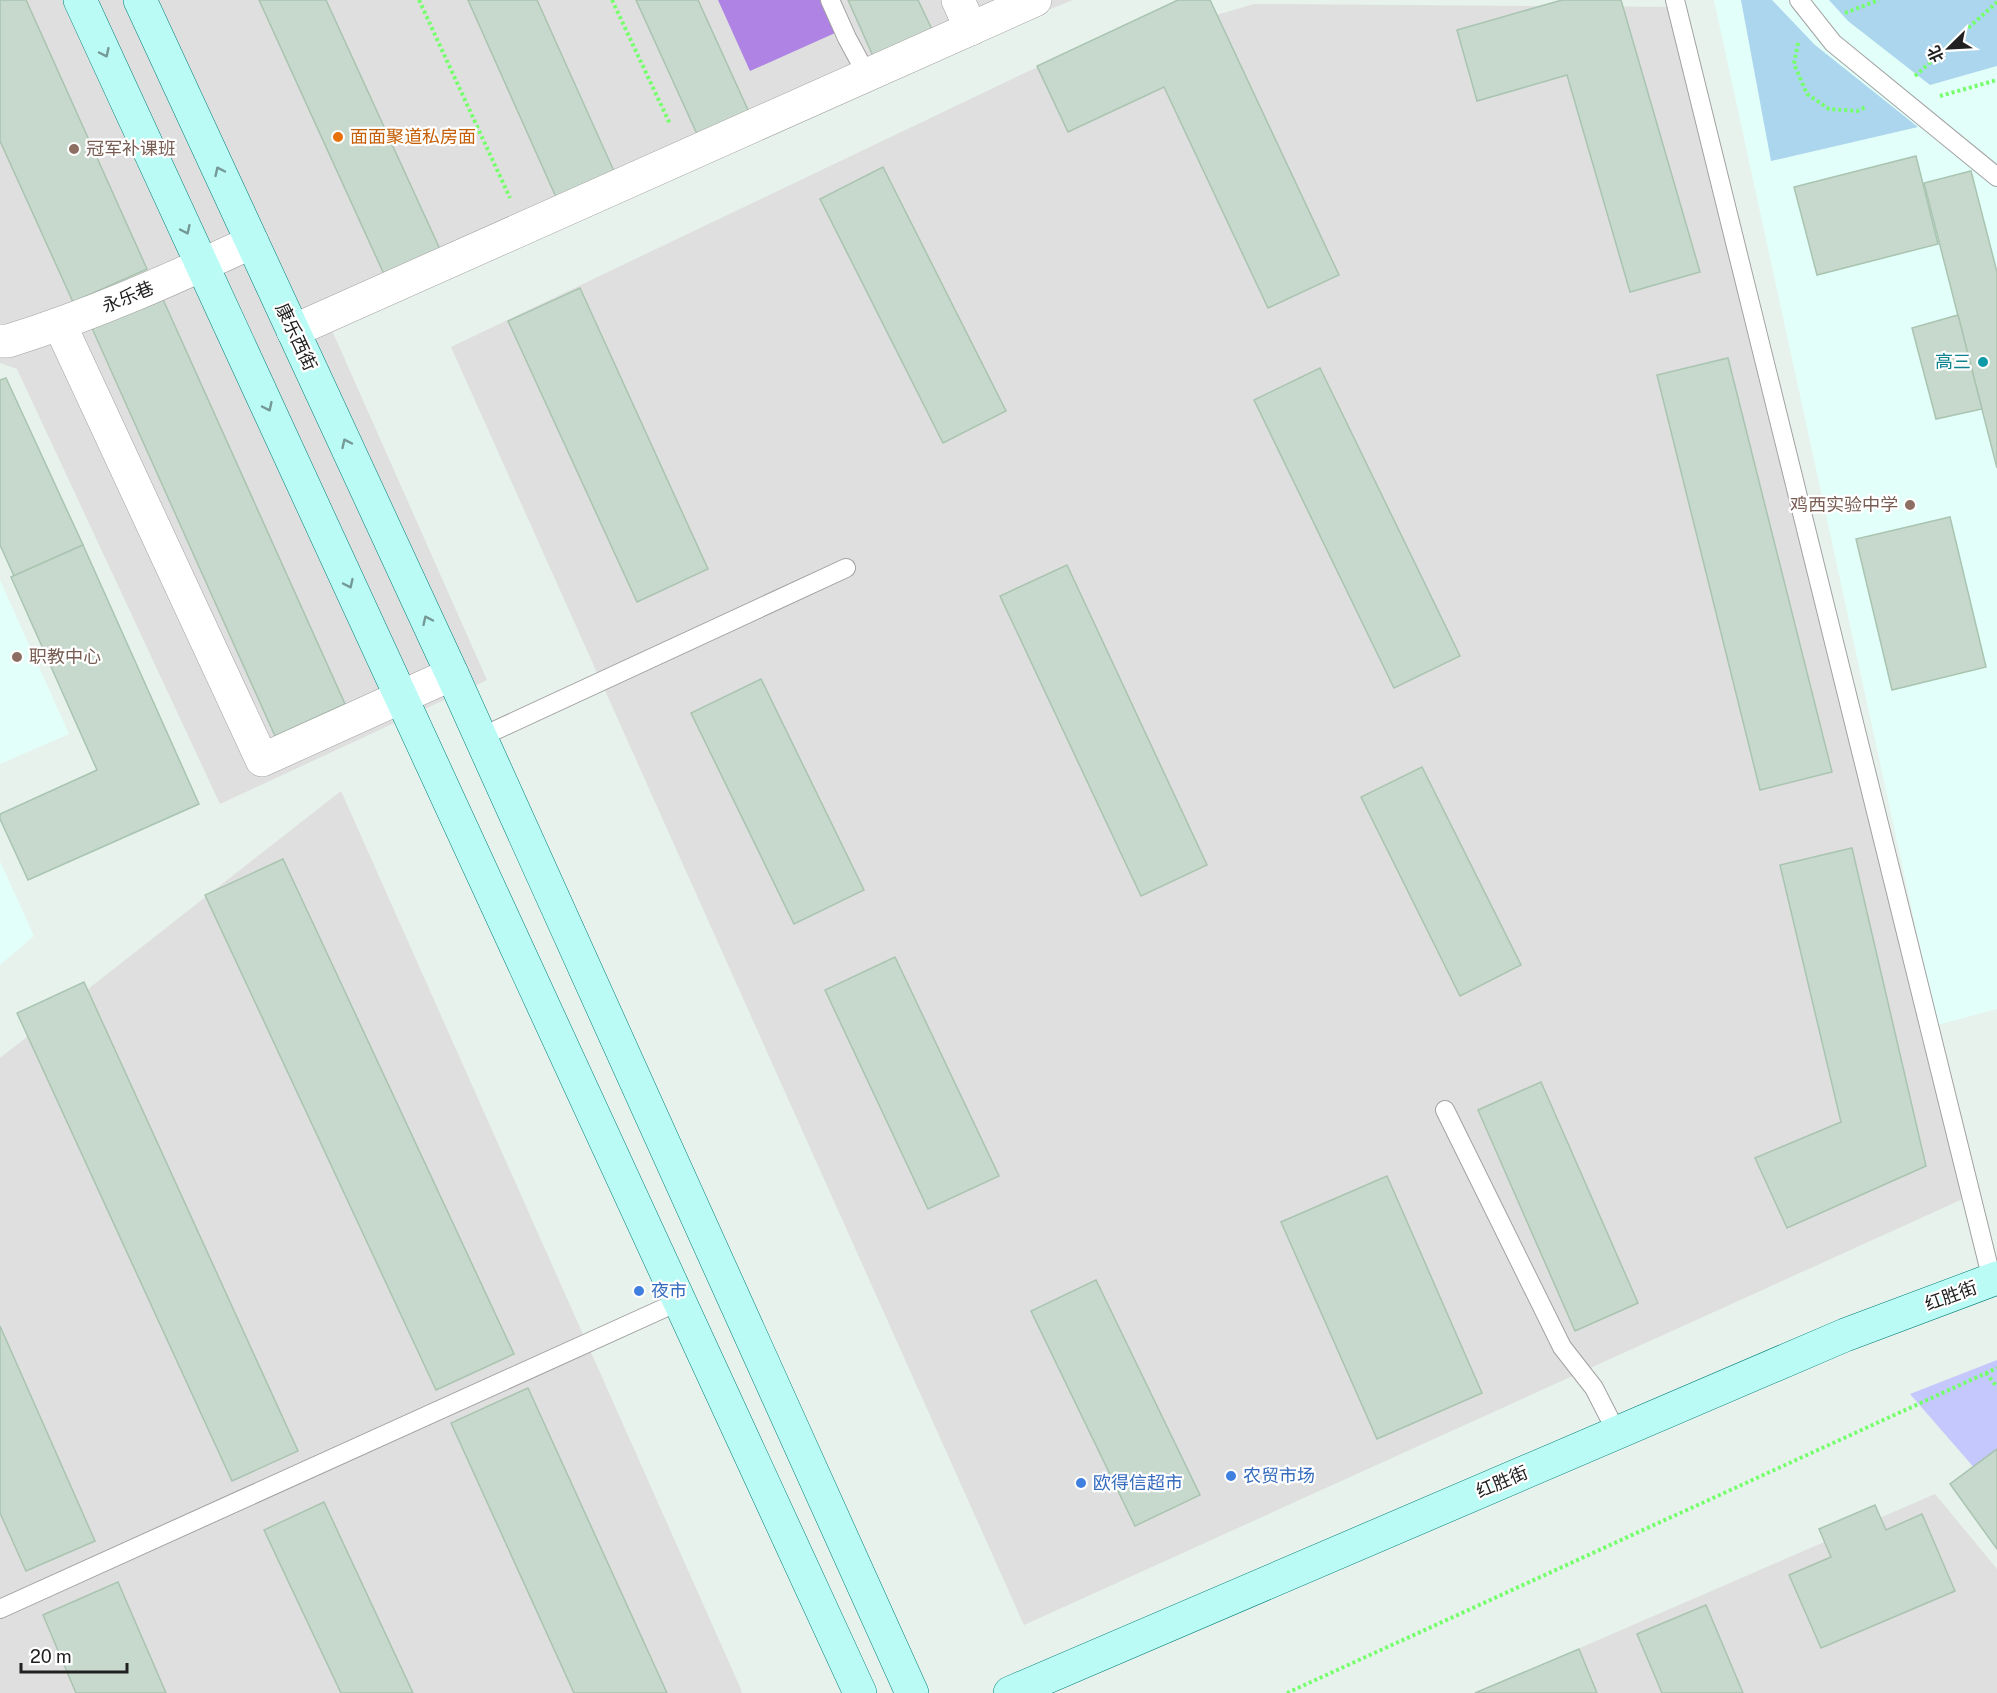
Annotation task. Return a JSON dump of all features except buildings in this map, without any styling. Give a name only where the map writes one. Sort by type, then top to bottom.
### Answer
[{"type":"street","points":[[80,0],[860,1693]]},
{"type":"street","name":"康乐西街","points":[[140,0],[481,737],[912,1693]]},
{"type":"street","points":[[294,331],[867,75],[964,14],[1035,0]]},
{"type":"street","name":"永乐巷","points":[[0,341],[8,341],[60,325],[252,242]]},
{"type":"street","points":[[60,325],[262,760],[452,674]]},
{"type":"street","name":"红胜街","points":[[1010,1693],[1845,1335],[1995,1279]]},
{"type":"lane","points":[[830,0],[867,75]]},
{"type":"lane","points":[[1675,0],[1995,1279]]},
{"type":"lane","points":[[1799,0],[1833,43],[1997,177]]},
{"type":"lane","points":[[481,737],[846,568]]},
{"type":"lane","points":[[1445,1110],[1562,1347],[1594,1388],[1617,1433]]},
{"type":"lane","points":[[0,1609],[680,1301]]},
{"type":"path","points":[[419,0],[524,228]]},
{"type":"path","points":[[612,0],[685,156]]},
{"type":"path","points":[[1914,77],[1997,2]]},
{"type":"path","points":[[1929,99],[1997,80]]},
{"type":"path","points":[[1287,1693],[1997,1368]]},
{"type":"path","points":[[1986,1372],[1997,1387]]},
{"type":"shaded area","points":[[0,0],[1073,0],[902,68],[330,326],[487,680],[220,804],[17,369],[0,363]]},
{"type":"shaded area","points":[[718,0],[820,0],[835,33],[750,71]]},
{"type":"shaded area","name":"鸡西实验中学","points":[[1714,0],[1997,0],[1997,1009],[1937,1025]]},
{"type":"shaded area","points":[[1741,0],[1772,0],[1815,45],[1918,127],[1771,161]]},
{"type":"shaded area","points":[[1829,0],[1997,0],[1997,66],[1930,85],[1848,21]]},
{"type":"shaded area","points":[[1254,4],[1683,7],[1976,1193],[1024,1625],[451,347],[1033,69]]},
{"type":"shaded area","name":"职教中心","points":[[0,580],[69,734],[0,764]]},
{"type":"shaded area","points":[[341,791],[742,1693],[0,1693],[0,1058]]},
{"type":"shaded area","points":[[0,861],[34,936],[0,965]]},
{"type":"shaded area","points":[[1997,1360],[1997,1494],[1910,1394]]},
{"type":"shaded area","points":[[1935,1494],[1997,1569],[1997,1693],[1476,1693]]},
{"type":"place","name":"面面聚道私房面","points":[[338,137]]},
{"type":"place","name":"冠军补课班","points":[[74,149]]},
{"type":"place","name":"高三","points":[[1983,362]]},
{"type":"place","name":"鸡西实验中学","points":[[1910,505]]},
{"type":"place","name":"职教中心","points":[[17,657]]},
{"type":"place","name":"夜市","points":[[639,1291]]},
{"type":"place","name":"农贸市场","points":[[1231,1476]]},
{"type":"place","name":"欧得信超市","points":[[1081,1483]]}]
